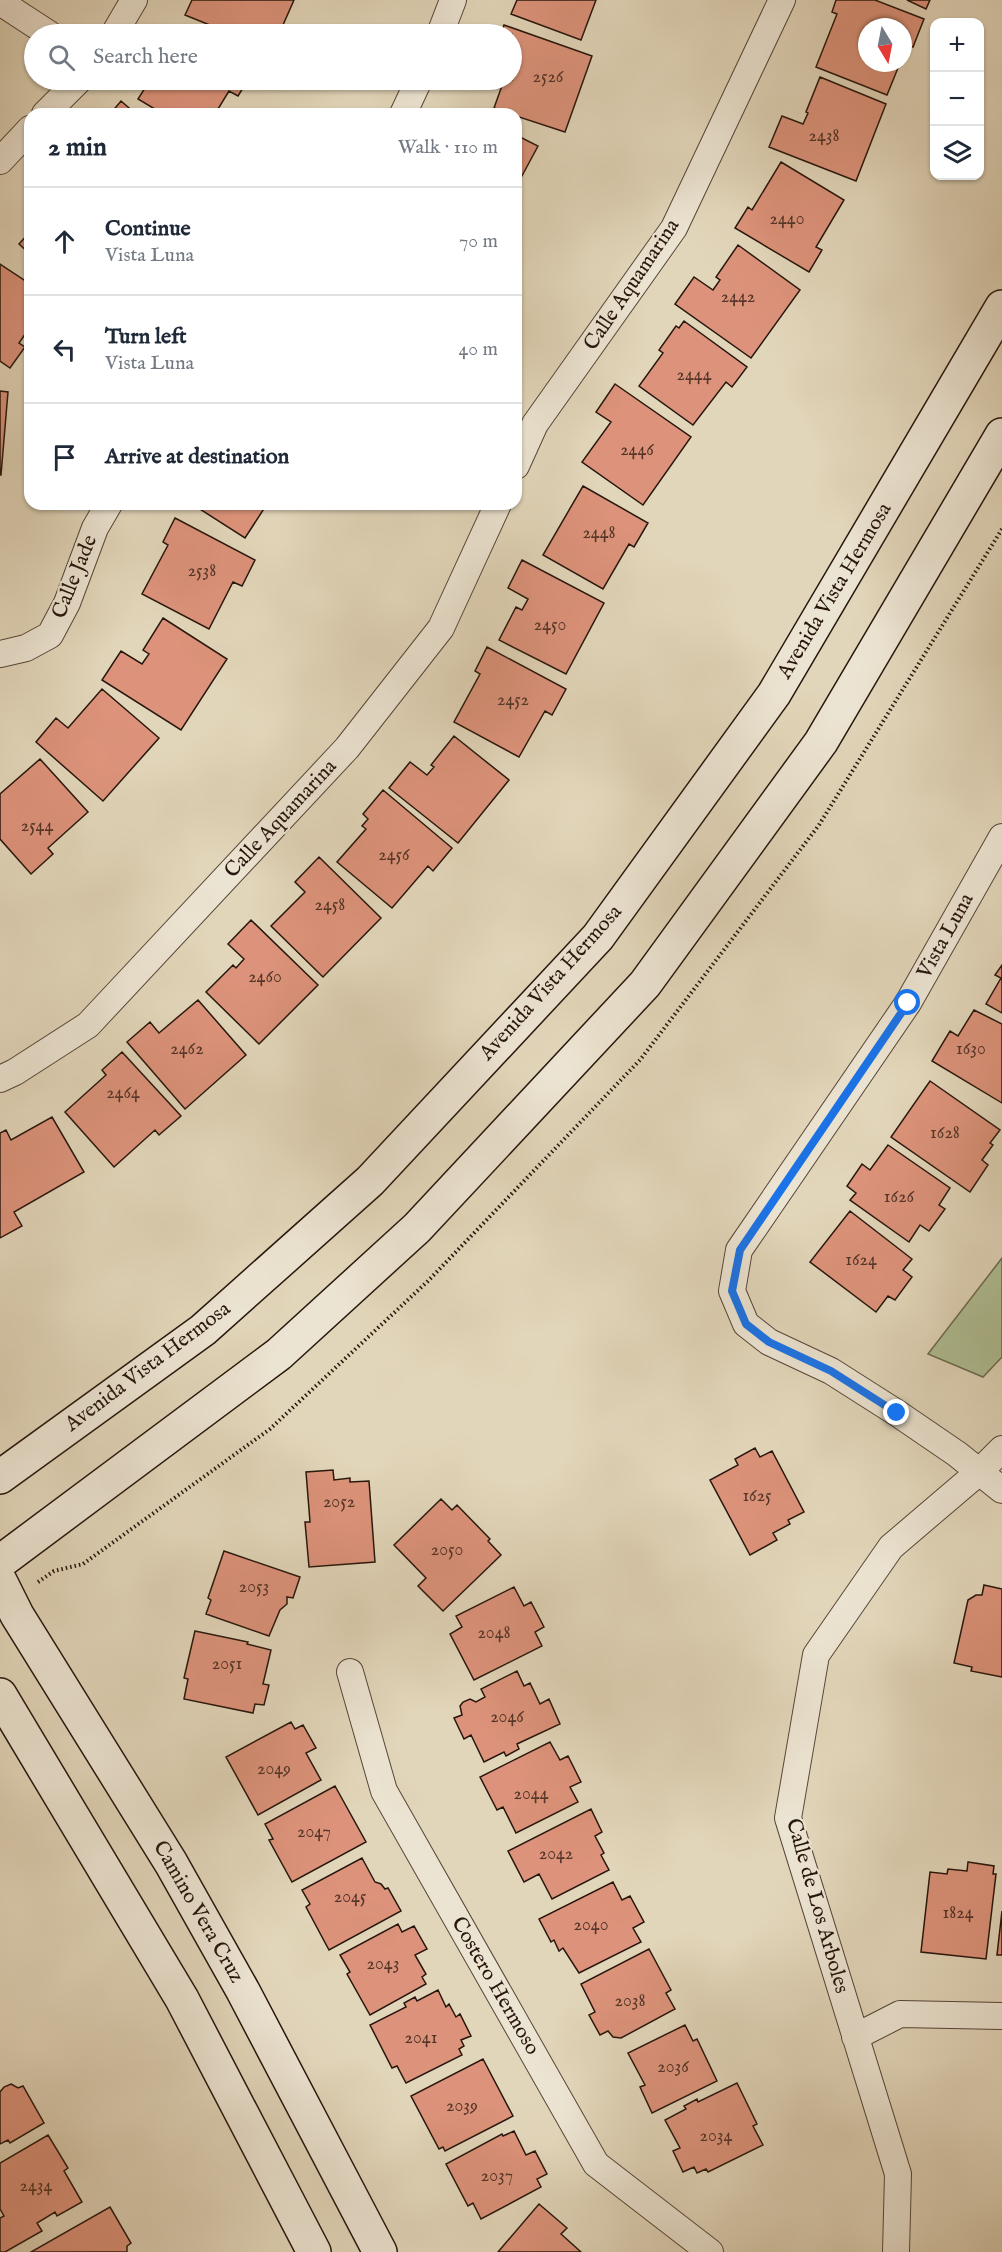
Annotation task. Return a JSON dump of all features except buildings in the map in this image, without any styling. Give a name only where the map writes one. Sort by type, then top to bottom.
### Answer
[{"type":"main road","name":"Avenida Vista Hermosa","points":[[0,1477],[203,1330],[370,1181],[598,937],[774,694],[1002,307]]},
{"type":"main road","points":[[0,1562],[279,1354],[417,1228],[645,984],[821,742],[1002,435]]},
{"type":"main road","name":"Camino Vera Cruz","points":[[0,1581],[17,1615],[183,1883],[243,1991],[380,2252]]},
{"type":"main road","points":[[0,1695],[182,1999],[314,2252]]},
{"type":"street","points":[[120,24],[135,0]]},
{"type":"street","points":[[444,24],[453,0]]},
{"type":"street","name":"Calle Aquamarina","points":[[522,453],[535,424],[674,228],[782,0]]},
{"type":"street","points":[[0,2],[34,24]]},
{"type":"street","points":[[51,108],[69,90]]},
{"type":"street","points":[[406,108],[414,90]]},
{"type":"street","points":[[0,161],[24,135]]},
{"type":"street","name":"Calle Jade","points":[[0,654],[26,648],[50,635],[67,603],[95,528],[106,510]]},
{"type":"street","name":"Calle Aquamarina","points":[[0,1079],[15,1072],[88,1025],[347,748],[441,628],[495,510]]},
{"type":"street","name":"Vista Luna","points":[[1002,837],[908,1003],[740,1250],[732,1291],[746,1324],[769,1342],[831,1371],[957,1454],[1002,1490]]},
{"type":"street","name":"Calle de Los Arboles","points":[[896,2252],[898,2174],[788,1818],[816,1655],[891,1547],[979,1472],[1002,1449]]},
{"type":"street","name":"Costero Hermoso","points":[[350,1672],[384,1791],[596,2164],[711,2252]]},
{"type":"street","points":[[855,2037],[900,2014],[1002,2016]]},
{"type":"green space","points":[[1002,1258],[1002,1357],[983,1377],[928,1354]]},
{"type":"route","points":[[897,1413],[831,1371],[769,1342],[746,1324],[732,1291],[740,1250],[908,1003]]}]
